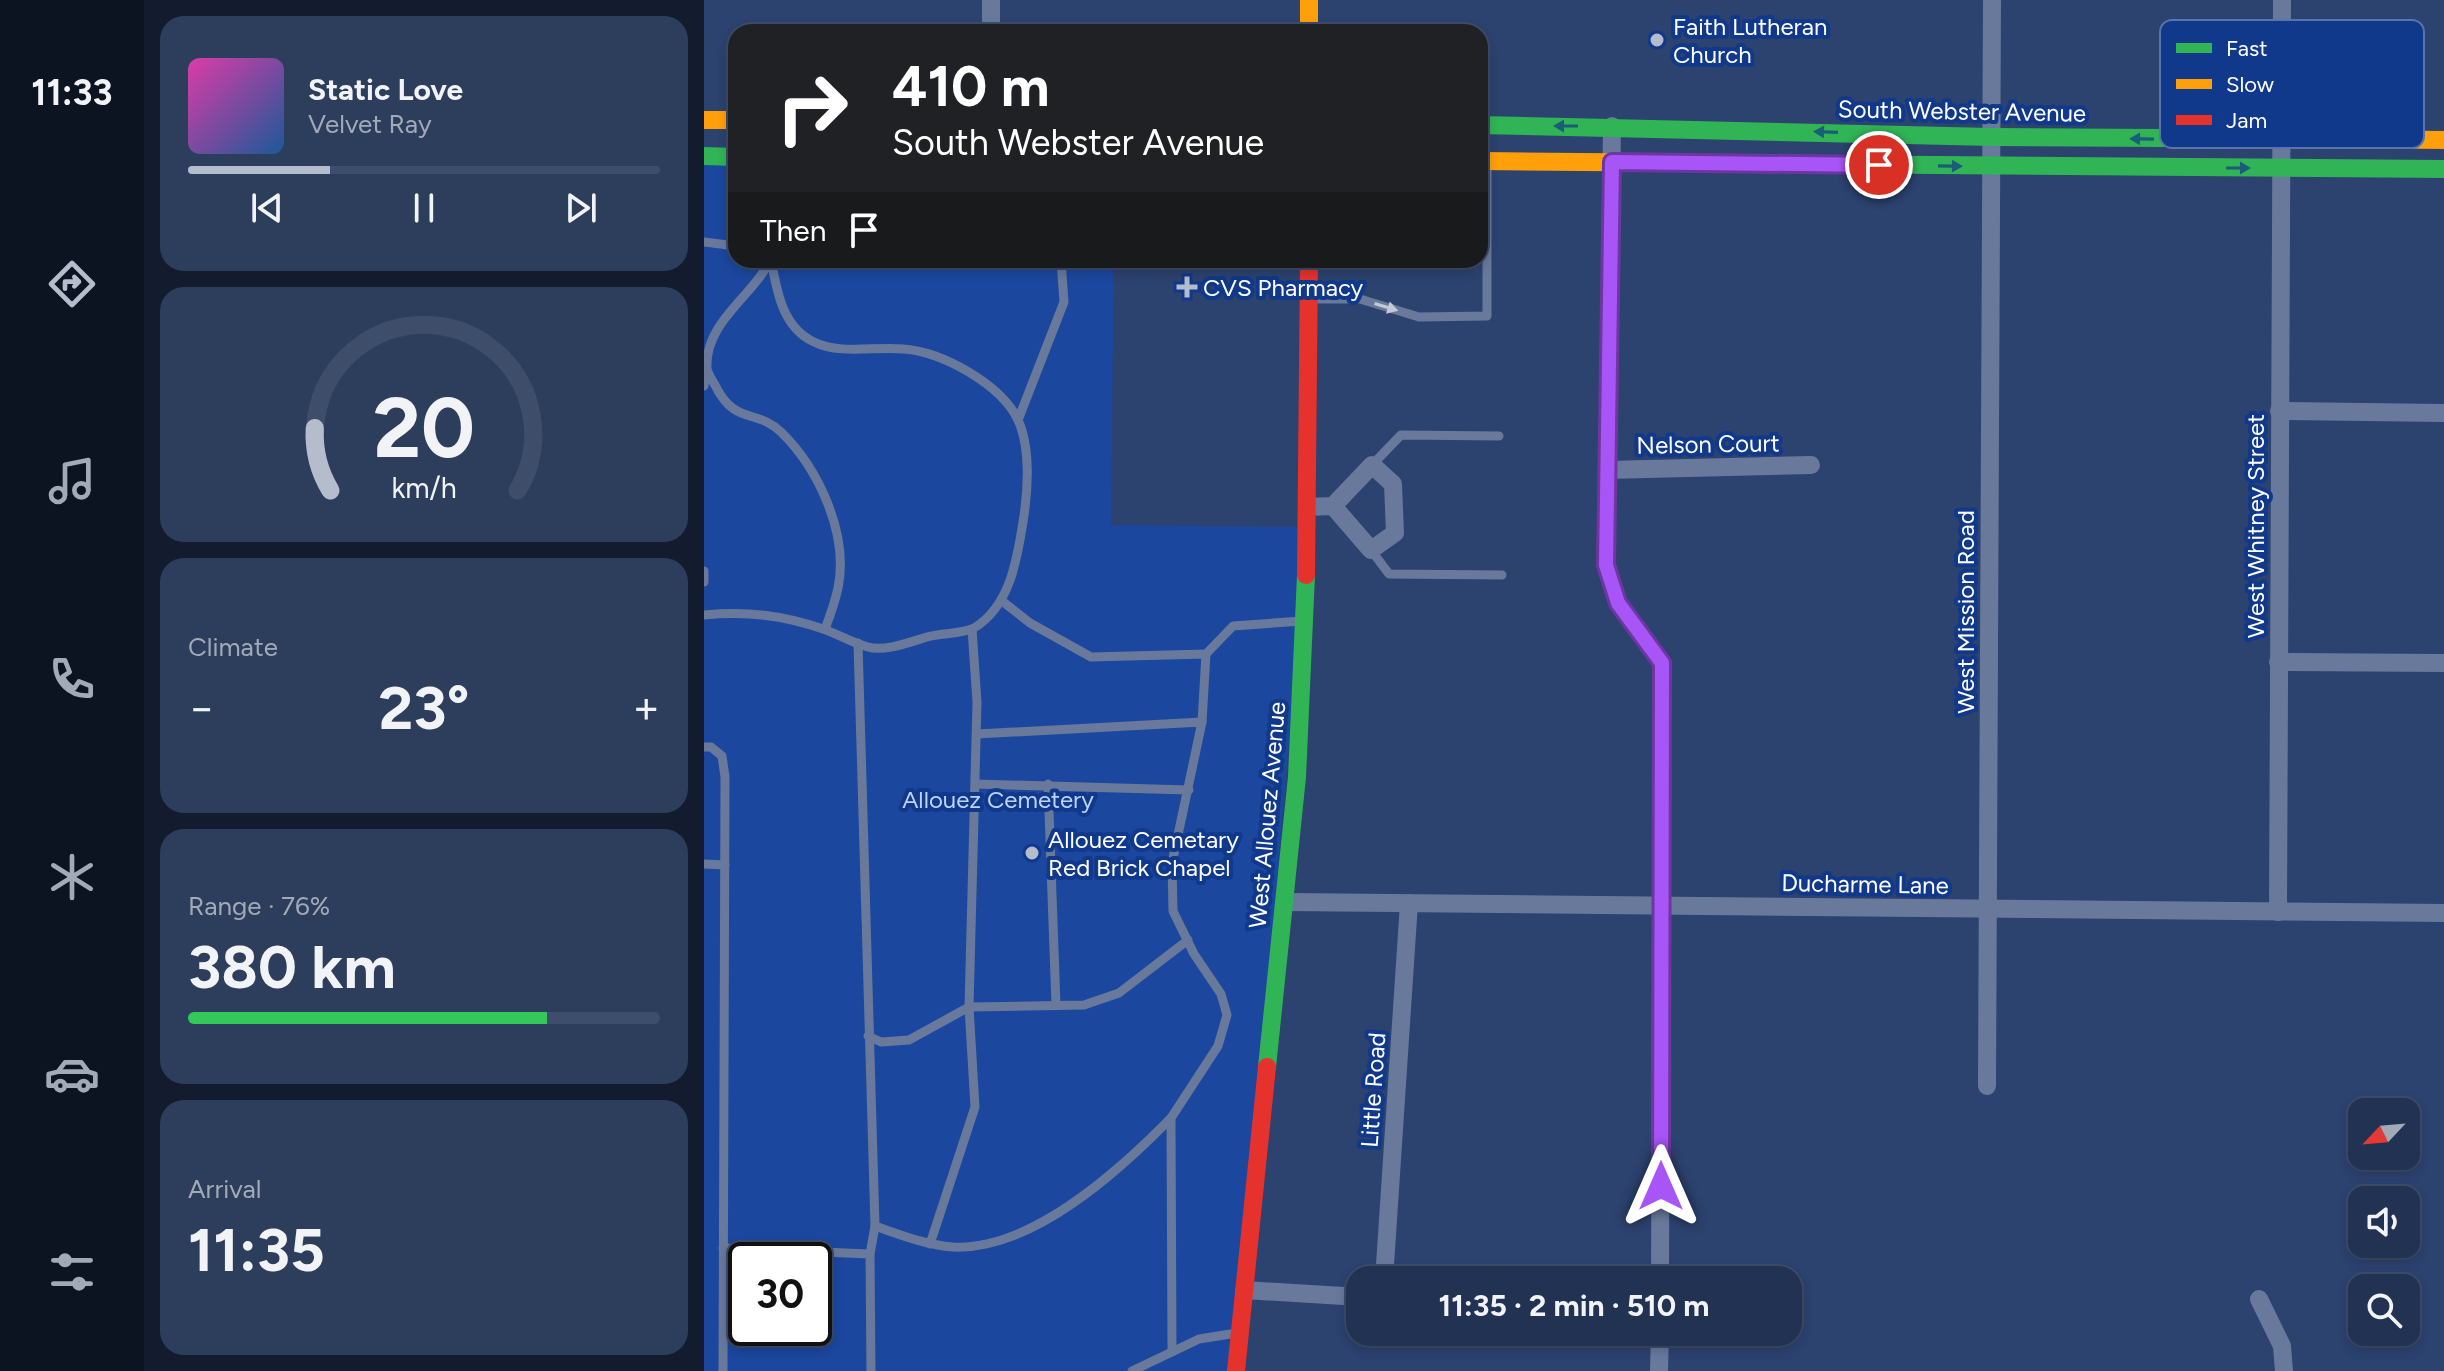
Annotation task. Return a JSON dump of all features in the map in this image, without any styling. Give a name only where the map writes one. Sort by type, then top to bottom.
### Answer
[{"type":"main road","points":[[1309,0],[1309,24]]},
{"type":"main road","points":[[704,120],[728,120]]},
{"type":"main road","name":"South Webster Avenue","points":[[1488,125],[2160,139]]},
{"type":"main road","name":"South Webster Avenue","points":[[2424,140],[2444,140]]},
{"type":"main road","points":[[704,156],[728,157]]},
{"type":"main road","points":[[1488,161],[2444,169]]},
{"type":"main road","name":"West Allouez Avenue","points":[[1236,1371],[1285,902],[1305,621],[1309,268]]},
{"type":"street","points":[[991,0],[991,24]]},
{"type":"street","name":"West Mission Road","points":[[1987,1086],[1992,0]]},
{"type":"street","points":[[1612,126],[1606,565],[1618,603],[1662,663],[1660,1266]]},
{"type":"street","name":"West Whitney Street","points":[[2278,912],[2282,148]]},
{"type":"street","points":[[2279,411],[2444,413]]},
{"type":"street","points":[[1307,507],[1333,506],[1372,465],[1393,484],[1395,533],[1371,550],[1333,506]]},
{"type":"street","name":"Nelson Court","points":[[1607,470],[1811,465]]},
{"type":"street","points":[[2278,662],[2444,663]]},
{"type":"street","name":"Ducharme Lane","points":[[1285,902],[2444,913]]},
{"type":"street","name":"Little Road","points":[[1385,1266],[1409,903]]},
{"type":"street","points":[[1244,1290],[1346,1296]]},
{"type":"street","points":[[2259,1299],[2282,1346],[2284,1371]]},
{"type":"street","points":[[1659,1371],[1660,1346]]},
{"type":"lane","points":[[704,242],[728,245]]},
{"type":"lane","points":[[704,386],[711,344],[732,307],[767,268]]},
{"type":"lane","points":[[704,615],[768,614],[825,629],[870,648],[972,629],[1002,601],[1019,549],[1027,501],[1025,454],[1018,420],[998,394],[945,358],[909,349],[842,349],[814,342],[790,322],[778,299],[772,268]]},
{"type":"lane","points":[[1018,420],[1064,302],[1062,268]]},
{"type":"lane","points":[[1309,299],[1360,299],[1419,317],[1487,316],[1486,268]]},
{"type":"lane","points":[[707,370],[729,410],[780,431],[816,479],[836,526],[839,586],[825,629]]},
{"type":"lane","points":[[1372,465],[1401,435],[1499,436]]},
{"type":"lane","points":[[1371,550],[1389,574],[1502,575]]},
{"type":"lane","points":[[704,571],[704,582]]},
{"type":"lane","points":[[1002,601],[1030,623],[1091,657],[1206,654]]},
{"type":"lane","points":[[875,1226],[930,1244],[956,1247],[982,1244],[1064,1211],[1130,1159],[1171,1118],[1218,1046],[1227,1015],[1221,994],[1173,911],[1172,863],[1202,722],[1206,654],[1233,626],[1305,621]]},
{"type":"lane","points":[[930,1244],[975,1107],[969,1007],[977,734],[972,629]]},
{"type":"lane","points":[[858,643],[875,1226],[870,1254],[871,1371]]},
{"type":"lane","points":[[977,734],[1202,722]]},
{"type":"lane","points":[[704,747],[722,756],[725,865],[723,1371]]},
{"type":"lane","points":[[976,784],[1189,790]]},
{"type":"lane","points":[[1048,784],[1056,1005]]},
{"type":"lane","points":[[704,864],[725,865]]},
{"type":"lane","points":[[868,1036],[881,1042],[909,1040],[969,1007],[1084,1005],[1119,993],[1188,940]]},
{"type":"lane","points":[[1171,1118],[1172,1352]]},
{"type":"lane","points":[[723,1248],[870,1254]]},
{"type":"lane","points":[[1132,1371],[1199,1339],[1240,1333]]},
{"type":"green space","name":"Allouez Cemetery","points":[[704,156],[728,157],[728,268],[1114,268],[1111,525],[1307,527],[1236,1371],[704,1371]]},
{"type":"traffic: fast","points":[[1488,125],[2160,138]]},
{"type":"traffic: fast","points":[[704,156],[728,157]]},
{"type":"traffic: fast","points":[[1806,164],[2444,169]]},
{"type":"traffic: fast","points":[[1267,1067],[1297,777],[1306,575]]},
{"type":"traffic: slow","points":[[1309,0],[1309,24]]},
{"type":"traffic: slow","points":[[704,120],[728,120]]},
{"type":"traffic: slow","points":[[2424,140],[2444,140]]},
{"type":"traffic: slow","points":[[1488,161],[1806,164]]},
{"type":"traffic: jam","points":[[1306,575],[1309,268]]},
{"type":"traffic: jam","points":[[1236,1371],[1267,1067]]},
{"type":"place","name":"Faith Lutheran Church","points":[[1657,40]]},
{"type":"place","name":"CVS Pharmacy","points":[[1187,287]]},
{"type":"place","name":"Allouez Cemetary Red Brick Chapel","points":[[1032,853]]},
{"type":"route","points":[[1661,1186],[1662,663],[1657,651],[1618,603],[1606,565],[1612,162],[1879,165]]}]
